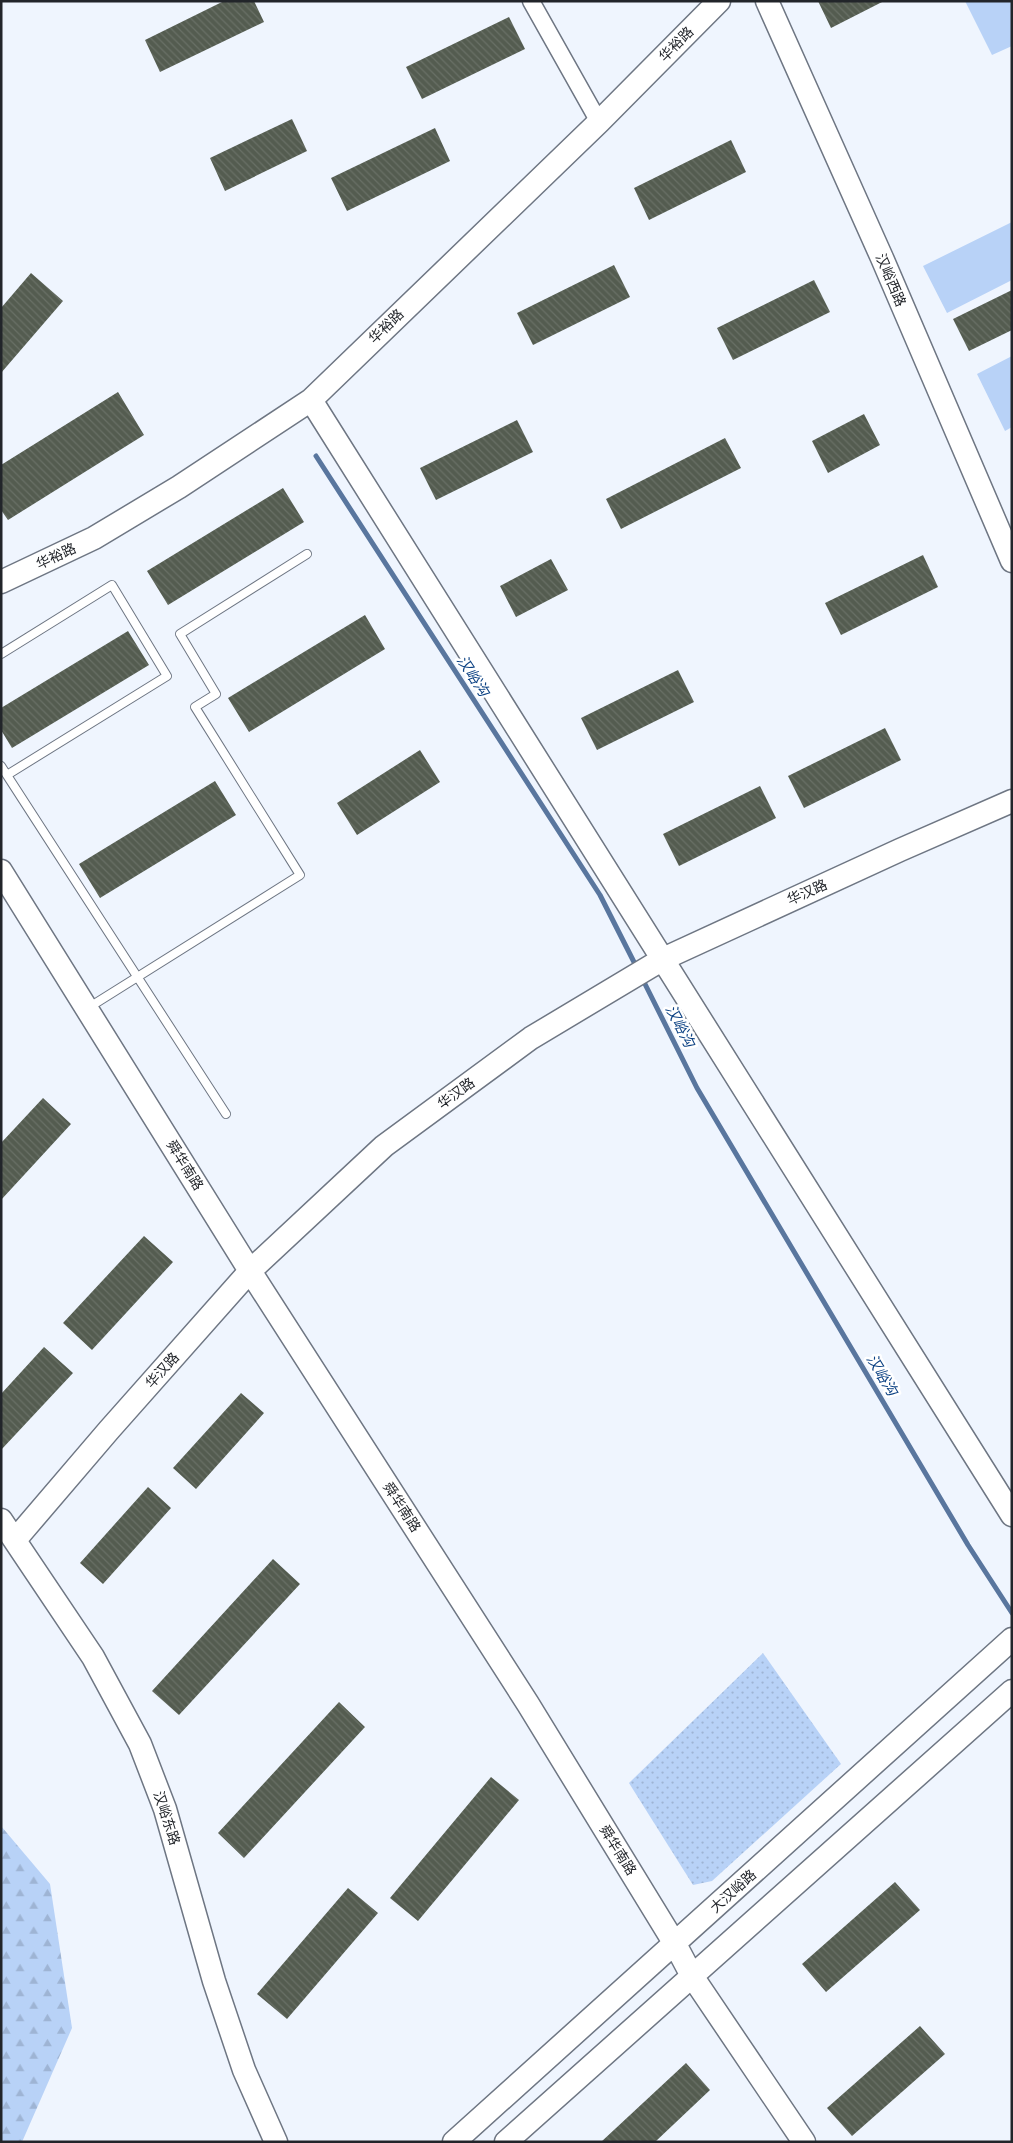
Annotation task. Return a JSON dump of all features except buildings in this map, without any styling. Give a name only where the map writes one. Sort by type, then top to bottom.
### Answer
[{"type":"street","points":[[531,1],[599,122]]},
{"type":"street","name":"华裕路","points":[[1,582],[94,538],[179,488],[311,400],[599,122],[718,1]]},
{"type":"street","name":"汉峪西路","points":[[767,1],[882,258],[1012,561]]},
{"type":"street","points":[[311,400],[647,968],[1012,1515]]},
{"type":"street","name":"华汉路","points":[[16,1540],[109,1430],[250,1271],[384,1146],[531,1038],[647,968],[891,854],[1012,801]]},
{"type":"street","name":"舜华南路","points":[[1,871],[250,1271],[528,1704],[675,1944],[692,1976],[804,2142]]},
{"type":"street","name":"汉峪东路","points":[[1,1520],[93,1657],[140,1744],[165,1809],[214,1981],[241,2061],[276,2142]]},
{"type":"street","name":"大汉峪路","points":[[454,2142],[1012,1640]]},
{"type":"street","points":[[506,2142],[1012,1691]]},
{"type":"lane","points":[[88,1008],[300,875],[195,707],[216,694],[180,634],[307,554]]},
{"type":"lane","points":[[1,654],[112,585],[167,676],[7,775]]},
{"type":"lane","points":[[1,766],[226,1114]]},
{"type":"green space","points":[[965,1],[1012,1],[1012,46],[992,55]]},
{"type":"green space","points":[[1012,222],[1012,280],[947,313],[923,266]]},
{"type":"green space","points":[[1012,356],[1012,427],[1005,431],[977,374]]},
{"type":"green space","points":[[763,1653],[841,1764],[712,1881],[693,1885],[629,1783]]},
{"type":"green space","points":[[1,1826],[50,1884],[72,2028],[22,2142],[1,2142]]},
{"type":"waterway","name":"汉峪沟","points":[[316,456],[600,895],[637,968]]},
{"type":"waterway","name":"汉峪沟","points":[[642,978],[697,1088],[968,1545],[1012,1613]]}]
